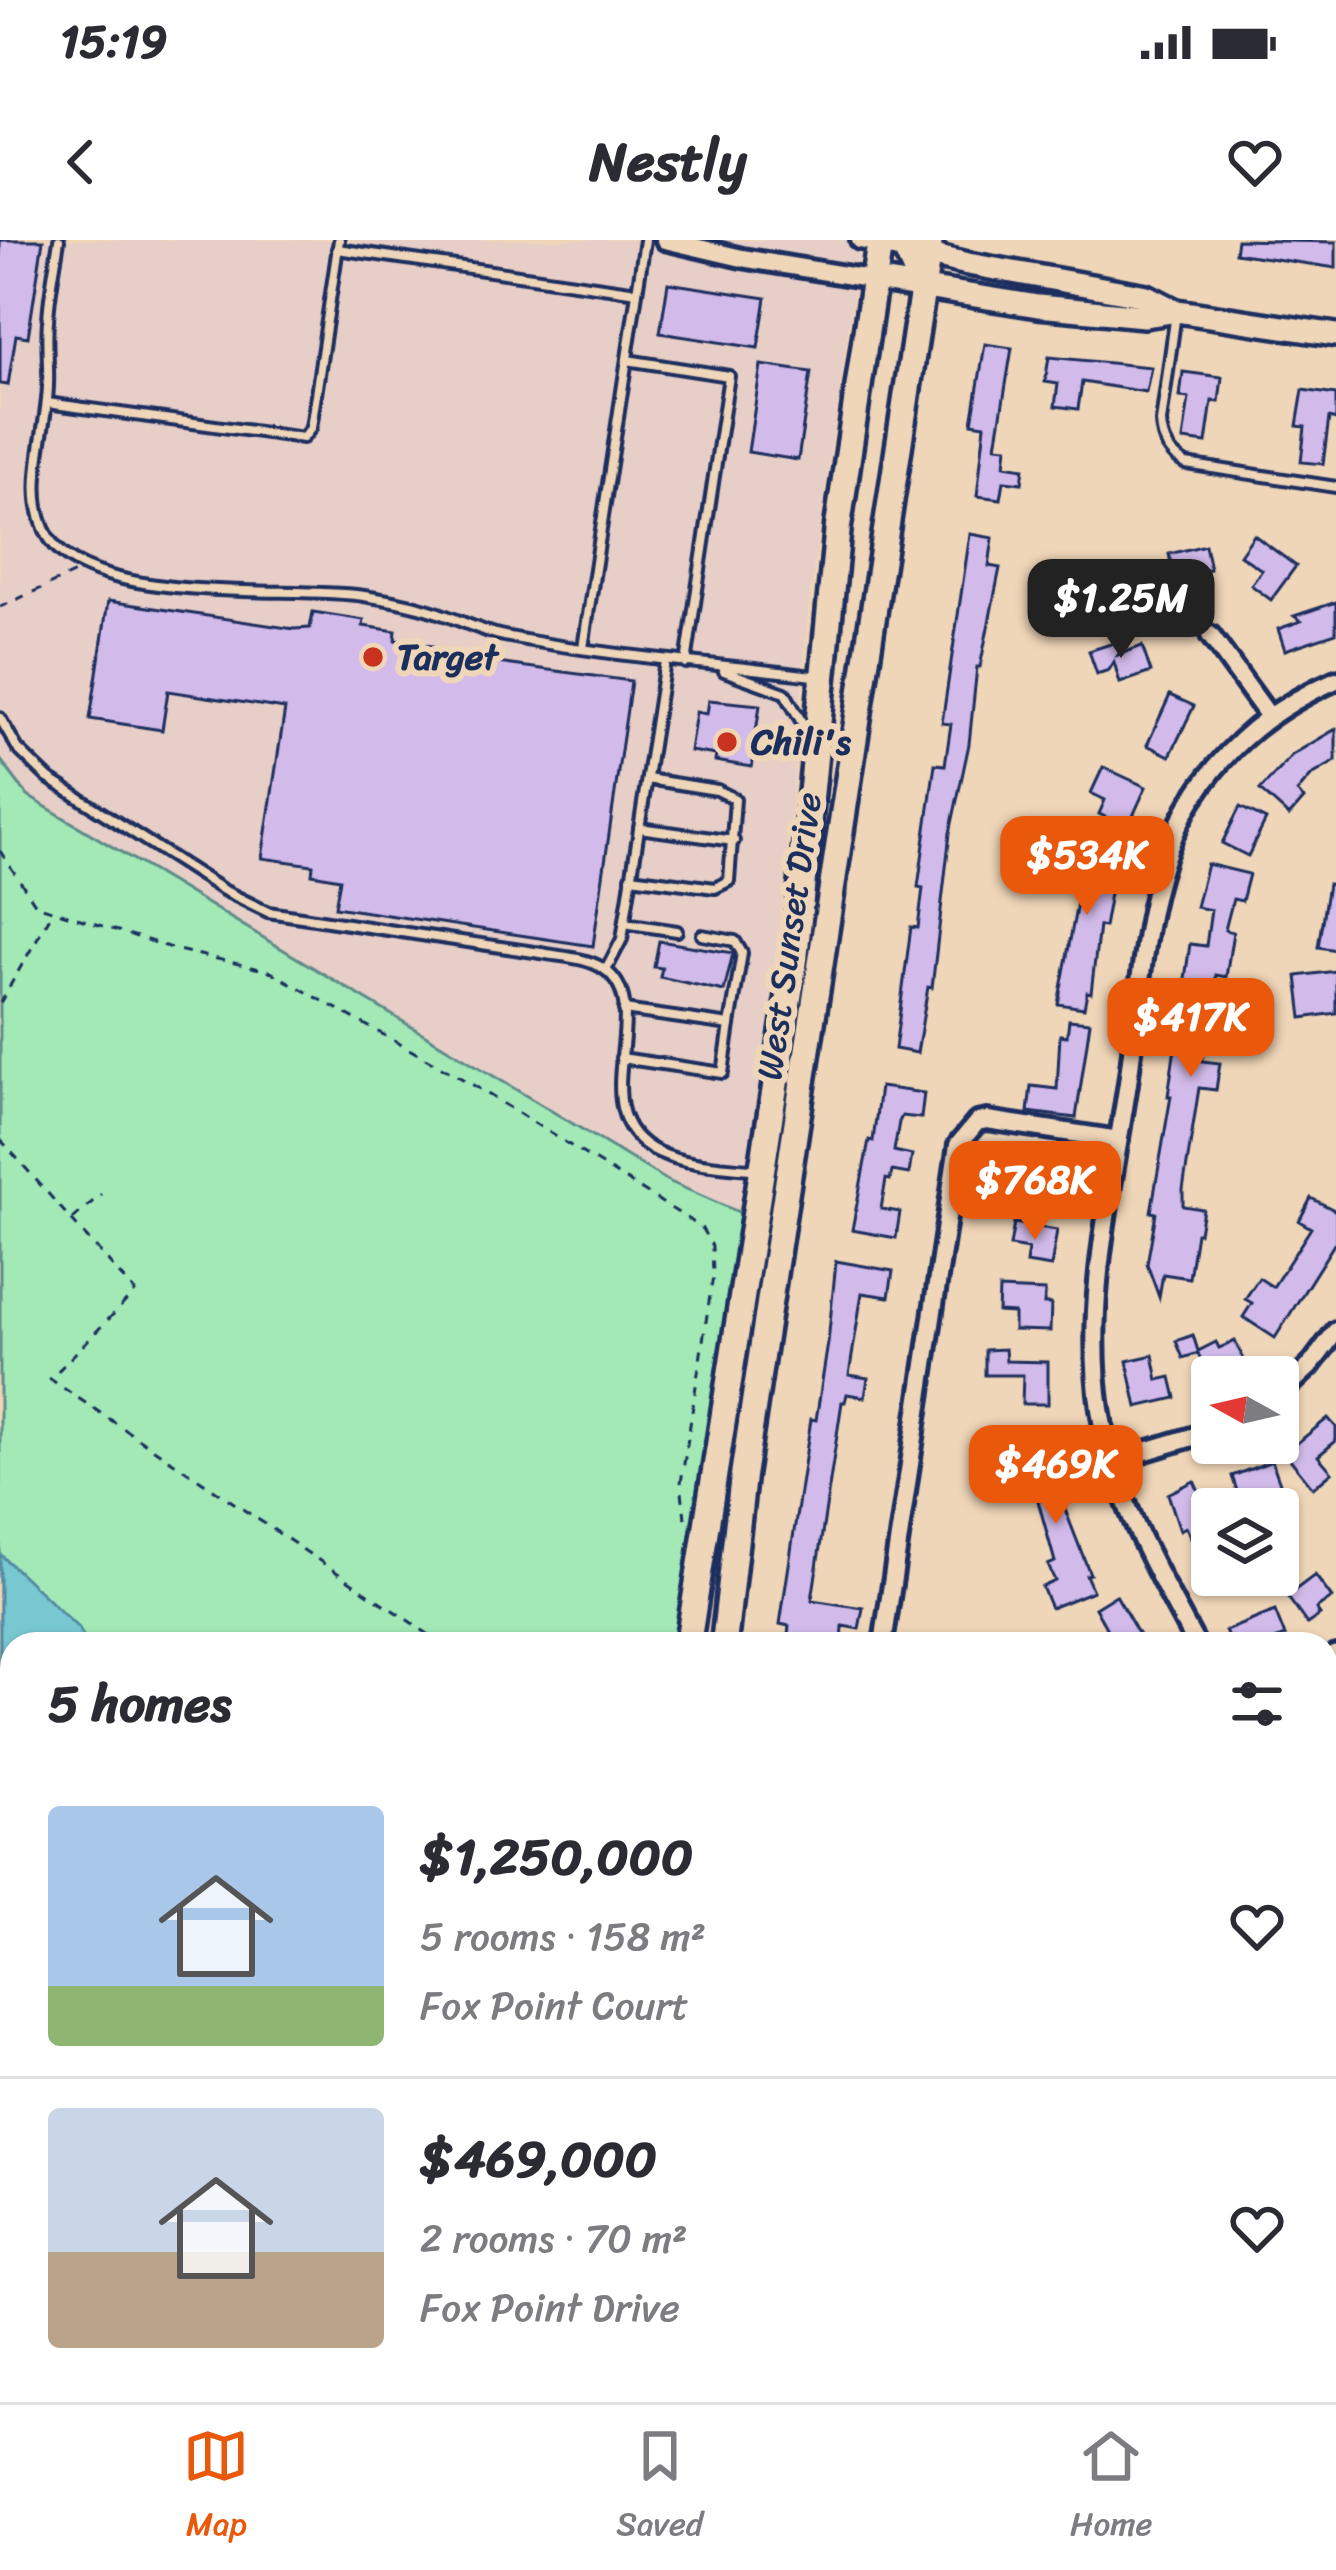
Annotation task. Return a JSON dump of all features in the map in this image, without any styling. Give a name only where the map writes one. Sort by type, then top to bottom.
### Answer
[{"type":"main road","name":"West Sunset Drive","points":[[690,1632],[795,959],[829,617],[875,280],[873,241]]},
{"type":"main road","points":[[918,246],[923,288]]},
{"type":"main road","name":"West Sunset Drive","points":[[725,1632],[743,1476],[923,288]]},
{"type":"main road","points":[[829,617],[839,650],[836,686],[841,699],[859,705]]},
{"type":"main road","points":[[823,677],[840,732],[835,786],[840,831]]},
{"type":"street","points":[[665,240],[742,258],[923,288],[1144,316],[1177,311],[1336,334]]},
{"type":"street","points":[[873,241],[918,246],[1148,296],[1177,311]]},
{"type":"street","points":[[1210,635],[1268,715]]},
{"type":"street","points":[[1190,1632],[1139,1536],[1100,1409],[1096,1327],[1119,1140],[1161,869],[1174,835],[1203,784],[1235,744],[1268,715],[1336,680]]},
{"type":"street","points":[[885,1632],[958,1145],[977,1122],[987,1120],[1119,1140]]},
{"type":"street","points":[[1299,1376],[1336,1331]]},
{"type":"street","points":[[1113,1461],[1191,1437]]},
{"type":"lane","points":[[59,240],[48,317],[47,403],[37,490],[39,514],[52,543],[84,568],[150,583],[219,591],[366,596],[418,606],[500,636],[712,667],[823,677]]},
{"type":"lane","points":[[583,648],[645,240]]},
{"type":"lane","points":[[47,403],[303,438],[310,428],[338,244],[637,292]]},
{"type":"lane","points":[[1177,311],[1160,422],[1162,437],[1178,459],[1336,488]]},
{"type":"lane","points":[[627,360],[729,376],[686,663]]},
{"type":"lane","points":[[606,970],[622,939],[665,660]]},
{"type":"lane","points":[[712,667],[785,693],[804,722],[814,764]]},
{"type":"lane","points":[[0,718],[18,749],[48,778],[223,890],[268,912],[541,953],[606,970],[617,985],[624,1010],[620,1094],[624,1114],[638,1137],[654,1150],[690,1161],[790,1173]]},
{"type":"lane","points":[[632,877],[723,887],[729,881],[735,799],[727,793],[647,779]]},
{"type":"lane","points":[[639,828],[734,842]]},
{"type":"lane","points":[[624,923],[677,931]]},
{"type":"lane","points":[[621,1058],[723,1073],[742,953],[735,941],[702,935]]},
{"type":"lane","points":[[624,1010],[730,1025]]},
{"type":"path","points":[[0,607],[84,568]]},
{"type":"path","points":[[0,851],[36,905],[178,950],[269,970],[470,1083],[701,1227],[712,1246],[713,1276],[681,1483],[685,1520]]},
{"type":"path","points":[[0,1003],[53,911]]},
{"type":"path","points":[[0,1139],[135,1292],[50,1379],[425,1632]]},
{"type":"path","points":[[72,1220],[101,1194]]},
{"type":"shaded area","points":[[0,240],[861,240],[809,600],[786,865],[745,1215],[668,1181],[27,796],[0,759]]},
{"type":"green space","points":[[0,759],[28,796],[668,1181],[745,1215],[676,1632],[0,1632]]},
{"type":"water","points":[[0,1554],[81,1632],[0,1632]]},
{"type":"building","points":[[0,240],[43,240],[28,337],[16,335],[8,385],[0,384]]},
{"type":"building","points":[[1237,240],[1336,242],[1336,268],[1235,253]]},
{"type":"building","points":[[668,283],[766,298],[758,348],[660,333]]},
{"type":"building","points":[[985,344],[1012,348],[996,446],[1007,447],[1005,465],[1024,468],[1022,483],[1004,481],[1001,499],[977,496],[985,425],[972,423]]},
{"type":"building","points":[[1049,357],[1151,367],[1146,392],[1082,382],[1078,409],[1055,406],[1058,384],[1045,382]]},
{"type":"building","points":[[761,365],[811,372],[798,460],[748,452]]},
{"type":"building","points":[[1183,372],[1222,377],[1219,402],[1212,401],[1206,443],[1183,440],[1189,398],[1180,397]]},
{"type":"building","points":[[1303,390],[1336,395],[1336,420],[1329,418],[1323,464],[1301,462],[1305,427],[1297,426]]},
{"type":"building","points":[[970,534],[993,538],[989,566],[1000,568],[977,667],[969,744],[950,833],[932,988],[928,987],[917,1053],[895,1049],[911,927],[918,928],[923,888],[918,887],[935,764],[945,765],[951,724],[942,723]]},
{"type":"building","points":[[1254,535],[1296,566],[1271,600],[1251,585],[1262,570],[1240,555]]},
{"type":"building","points":[[1205,545],[1210,569],[1174,577],[1169,554]]},
{"type":"building","points":[[1143,570],[1163,583],[1142,616],[1122,604]]},
{"type":"building","points":[[108,601],[294,629],[310,628],[313,612],[396,631],[395,640],[432,646],[431,654],[631,681],[593,946],[335,907],[340,879],[312,874],[313,865],[262,858],[285,709],[168,691],[162,730],[90,719]]},
{"type":"building","points":[[1336,602],[1336,633],[1285,650],[1278,629],[1301,621],[1294,616]]},
{"type":"building","points":[[1129,638],[1118,655],[1142,646],[1151,672],[1120,683],[1114,662],[1109,670],[1097,674],[1089,651]]},
{"type":"building","points":[[1170,695],[1194,706],[1170,756],[1147,745]]},
{"type":"building","name":"Chili's","points":[[709,700],[760,705],[756,732],[763,733],[761,752],[755,751],[752,767],[690,751],[696,712],[707,714]]},
{"type":"building","points":[[1336,729],[1336,761],[1312,775],[1297,792],[1304,799],[1289,816],[1260,790],[1292,755]]},
{"type":"building","points":[[1103,767],[1146,787],[1128,827],[1099,814],[1105,800],[1091,793]]},
{"type":"building","points":[[1240,807],[1266,820],[1248,856],[1222,843]]},
{"type":"building","points":[[1068,840],[1118,849],[1104,927],[1099,926],[1091,993],[1087,992],[1084,1008],[1058,1004],[1081,882],[1082,865],[1064,862]]},
{"type":"building","points":[[1207,864],[1249,874],[1242,901],[1233,899],[1225,930],[1233,932],[1226,977],[1216,975],[1202,1061],[1220,1063],[1216,1090],[1199,1088],[1183,1190],[1183,1206],[1203,1209],[1199,1233],[1189,1278],[1163,1274],[1159,1297],[1147,1264],[1156,1213],[1151,1212],[1190,944],[1206,946],[1211,910],[1196,907]]},
{"type":"building","points":[[1328,884],[1336,885],[1336,950],[1318,947]]},
{"type":"building","points":[[659,941],[733,953],[724,991],[660,977],[662,968],[654,967]]},
{"type":"building","points":[[1336,971],[1336,1013],[1302,1018],[1297,976]]},
{"type":"building","points":[[1069,1020],[1090,1022],[1076,1118],[1028,1112],[1031,1086],[1057,1089],[1060,1035],[1067,1036]]},
{"type":"building","points":[[880,1087],[924,1093],[921,1118],[902,1116],[899,1122],[894,1151],[912,1155],[909,1174],[892,1171],[890,1180],[886,1179],[881,1209],[900,1212],[896,1238],[852,1230]]},
{"type":"building","points":[[1022,1149],[1064,1156],[1062,1172],[1068,1173],[1064,1196],[1042,1193],[1045,1178],[1018,1174]]},
{"type":"building","points":[[1311,1198],[1336,1211],[1336,1241],[1275,1338],[1243,1317],[1252,1303],[1245,1299],[1259,1278],[1273,1287],[1311,1228],[1299,1221]]},
{"type":"building","points":[[1014,1223],[1057,1230],[1051,1267],[1026,1263],[1028,1249],[1010,1246]]},
{"type":"building","points":[[836,1261],[893,1271],[889,1297],[862,1293],[849,1375],[868,1378],[865,1397],[847,1394],[842,1402],[812,1600],[863,1608],[859,1629],[843,1626],[843,1632],[788,1632],[789,1626],[780,1624],[811,1419],[816,1420]]},
{"type":"building","points":[[999,1289],[1045,1291],[1044,1304],[1051,1304],[1050,1331],[1014,1330],[1014,1313],[998,1312]]},
{"type":"building","points":[[1193,1335],[1198,1351],[1216,1342],[1219,1348],[1235,1341],[1242,1356],[1198,1353],[1183,1358],[1176,1341]]},
{"type":"building","points":[[1005,1349],[1006,1361],[1048,1362],[1048,1404],[1022,1404],[1023,1375],[985,1375],[985,1350]]},
{"type":"building","points":[[1153,1355],[1158,1380],[1171,1377],[1176,1398],[1137,1407],[1127,1361]]},
{"type":"building","points":[[1328,1418],[1336,1427],[1336,1441],[1318,1456],[1332,1472],[1313,1488],[1294,1464],[1299,1464],[1299,1442]]},
{"type":"building","points":[[1044,1431],[1059,1494],[1093,1591],[1051,1608],[1042,1587],[1055,1581],[1048,1565],[1055,1562],[1020,1436]]},
{"type":"building","points":[[1273,1464],[1282,1488],[1236,1488],[1232,1476]]},
{"type":"building","points":[[1194,1481],[1191,1538],[1186,1527],[1180,1530],[1168,1494]]},
{"type":"building","points":[[1315,1575],[1332,1598],[1316,1609],[1320,1615],[1307,1624],[1287,1596],[1299,1596],[1299,1587]]},
{"type":"building","points":[[1116,1595],[1137,1632],[1108,1632],[1095,1608]]},
{"type":"building","points":[[1275,1611],[1283,1632],[1225,1632]]},
{"type":"place","name":"Target","points":[[373,657]]},
{"type":"place","name":"Chili's","points":[[727,742]]}]
